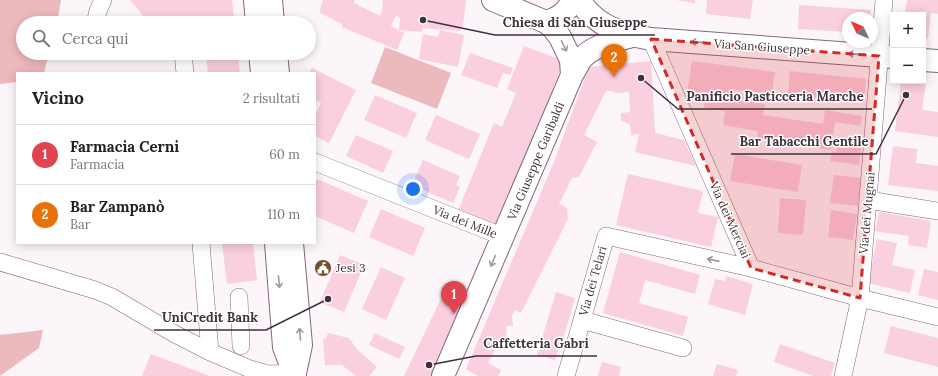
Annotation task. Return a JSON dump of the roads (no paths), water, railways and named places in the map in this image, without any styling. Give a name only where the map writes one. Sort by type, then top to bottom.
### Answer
[{"type":"main road","points":[[255,0],[256,16]]},
{"type":"main road","points":[[271,0],[272,16]]},
{"type":"main road","points":[[493,0],[546,22],[553,28],[560,37],[571,60],[572,75]]},
{"type":"main road","points":[[546,22],[555,19],[564,12],[571,4],[572,0]]},
{"type":"main road","points":[[579,0],[592,16],[605,26],[642,37]]},
{"type":"main road","name":"Via San Giuseppe","points":[[642,37],[886,57]]},
{"type":"main road","name":"Via Giuseppe Garibaldi","points":[[445,375],[572,75],[581,59],[601,45],[642,37]]},
{"type":"main road","points":[[261,60],[262,72]]},
{"type":"main road","points":[[277,60],[278,72]]},
{"type":"main road","points":[[926,60],[938,61]]},
{"type":"main road","points":[[276,244],[284,347],[295,374]]},
{"type":"main road","points":[[292,244],[301,345],[295,374]]},
{"type":"street","points":[[97,16],[103,0]]},
{"type":"street","name":"Via dei Mugnai","points":[[843,376],[860,298],[868,200],[886,57],[884,0]]},
{"type":"street","name":"Via dei Merciai","points":[[642,37],[751,268],[860,298],[938,317]]},
{"type":"street","points":[[184,60],[185,72]]},
{"type":"street","name":"Via dei Mille","points":[[316,162],[504,237]]},
{"type":"street","points":[[868,200],[938,211]]},
{"type":"street","name":"Via dei Telari","points":[[566,376],[606,236],[751,268]]},
{"type":"street","points":[[201,244],[210,352]]},
{"type":"street","points":[[0,262],[95,290],[112,297],[172,333],[210,352],[261,373],[295,374]]},
{"type":"street","points":[[238,297],[241,346]]},
{"type":"street","points":[[582,320],[683,348]]},
{"type":"place","name":"Chiesa di San Giuseppe","points":[[423,20]]},
{"type":"place","name":"Bar Zampanò","points":[[614,77]]},
{"type":"place","name":"Panificio Pasticceria Marche","points":[[641,78]]},
{"type":"place","name":"Bar Tabacchi Gentile","points":[[906,95]]},
{"type":"place","name":"Jesi 3","points":[[323,268]]},
{"type":"place","name":"UniCredit Bank","points":[[328,299]]},
{"type":"place","name":"Farmacia Cerni","points":[[454,314]]},
{"type":"place","name":"Caffetteria Gabri","points":[[429,365]]}]
